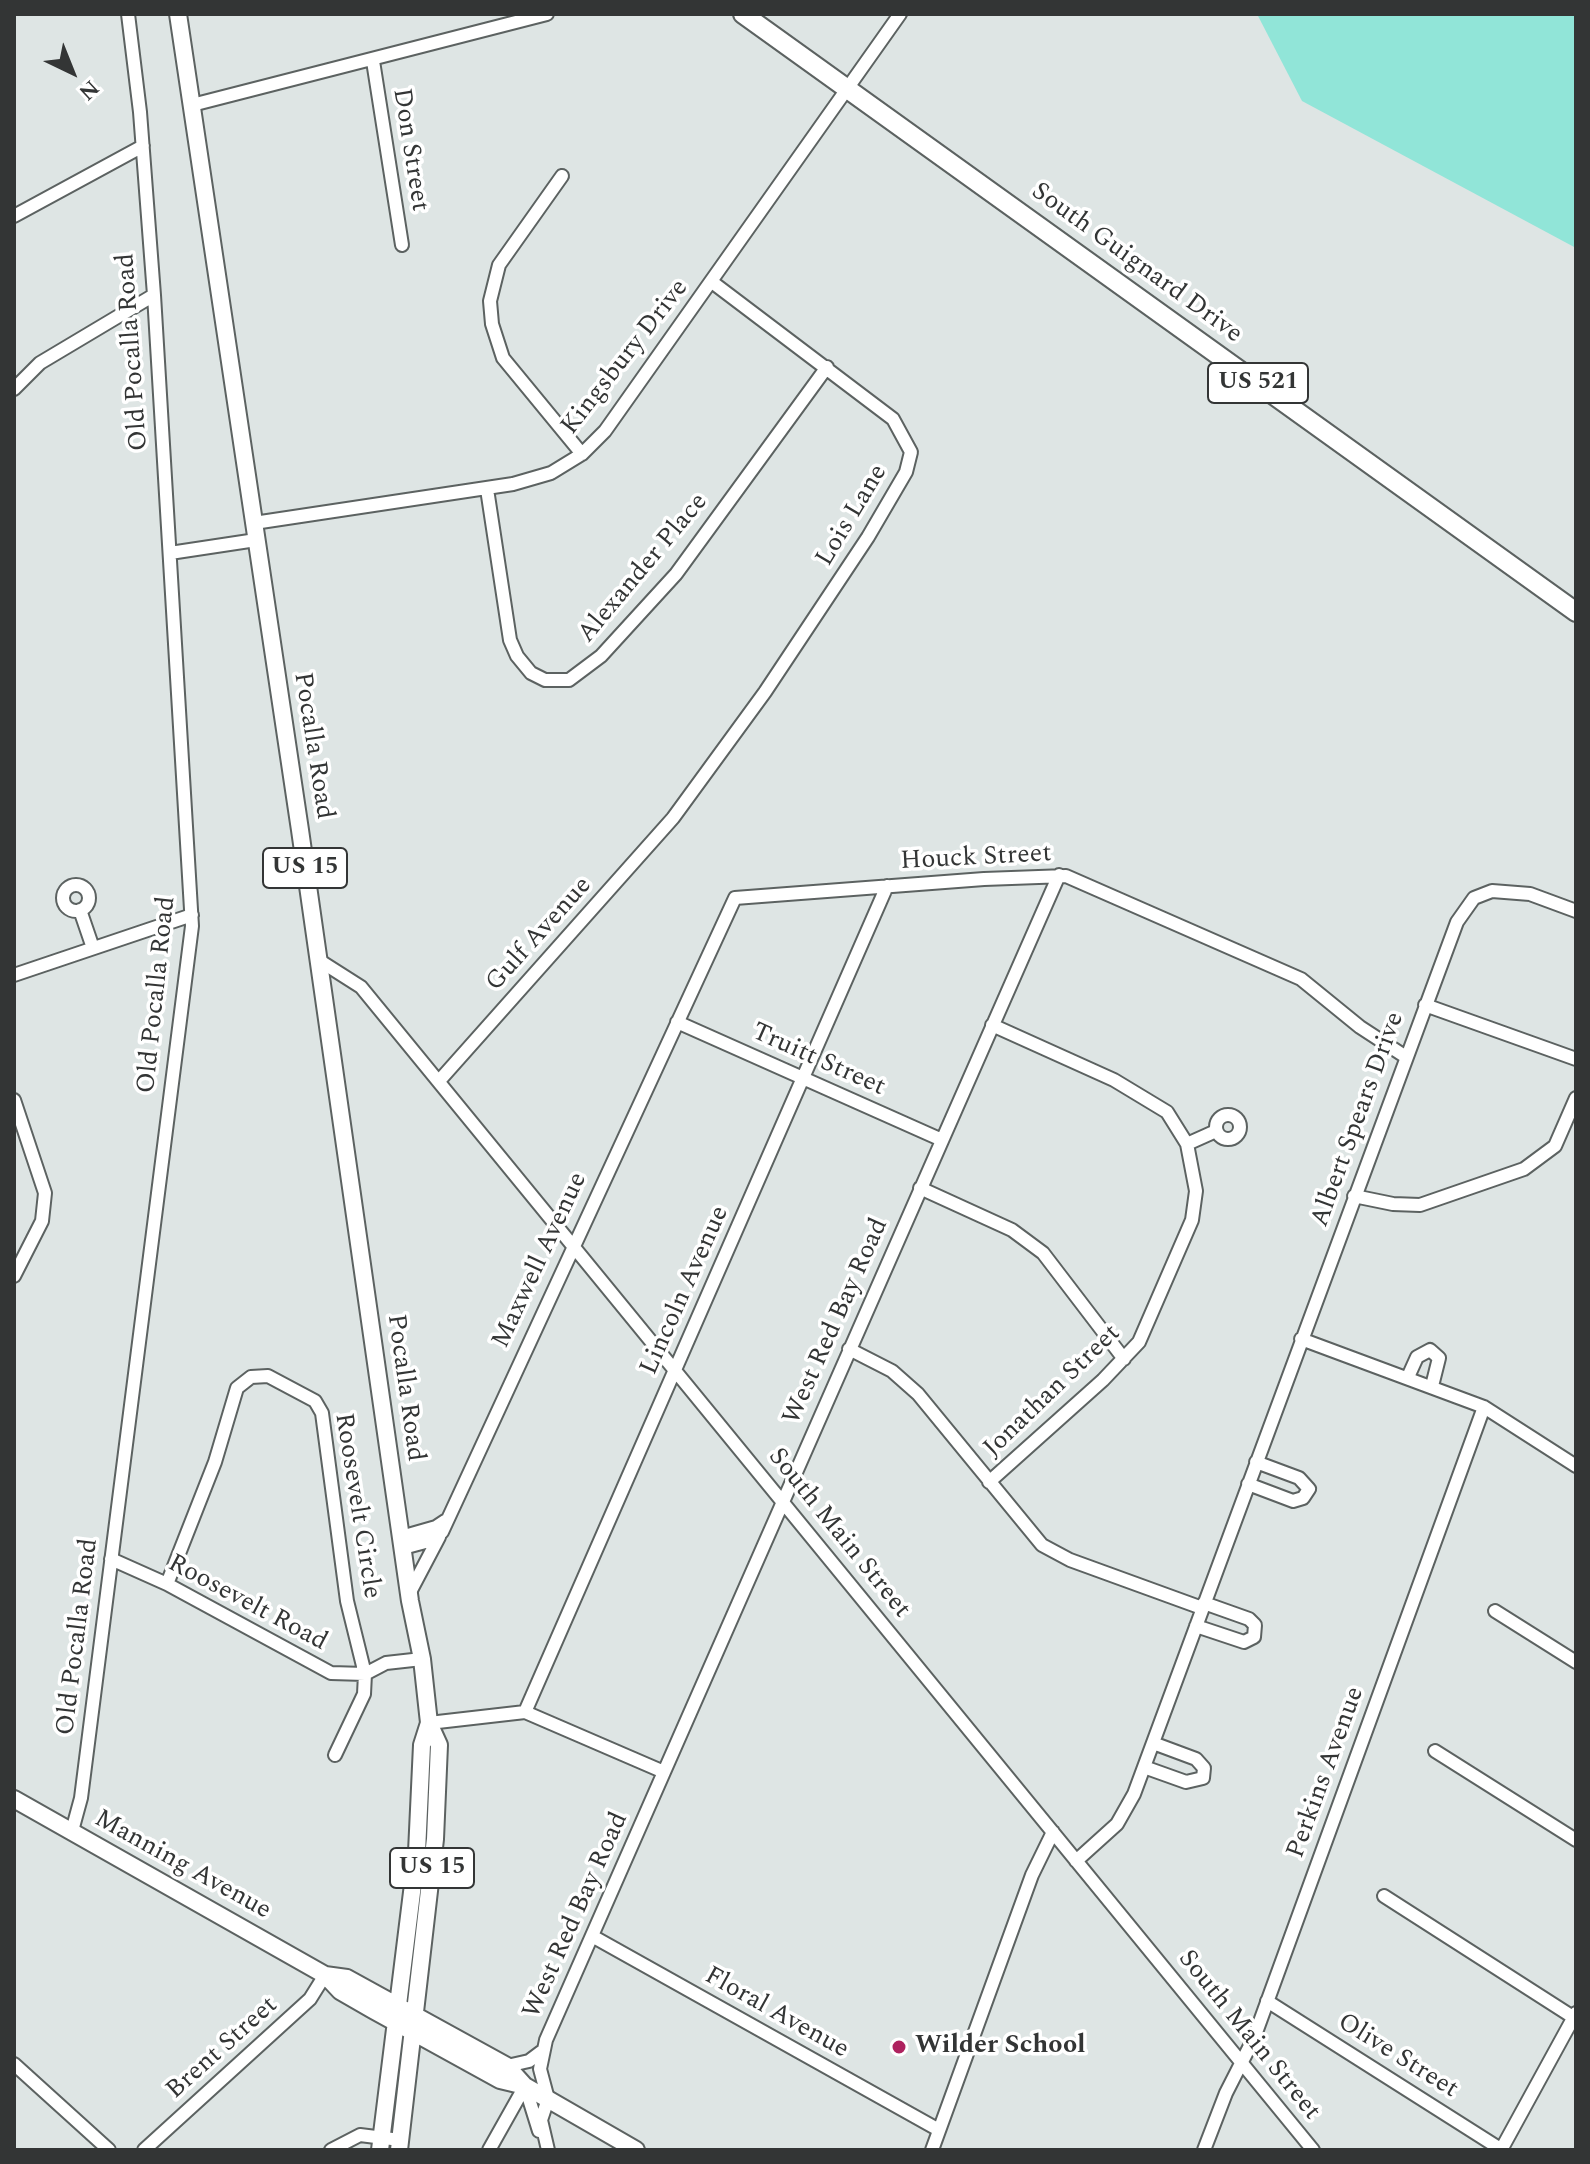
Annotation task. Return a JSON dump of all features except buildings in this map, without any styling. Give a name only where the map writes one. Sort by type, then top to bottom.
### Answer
[{"type":"highway","name":"South Guignard Drive","points":[[743,14],[1576,612]]},
{"type":"main road","name":"Pocalla Road","points":[[178,14],[409,1594],[422,1659],[429,1723],[439,1745],[437,1812],[414,2023]]},
{"type":"main road","name":"Pocalla Road","points":[[397,2014],[421,1813],[422,1745],[429,1723]]},
{"type":"main road","name":"Manning Avenue","points":[[15,1802],[72,1831],[325,1975],[347,1978],[397,2014],[507,2066],[525,2086]]},
{"type":"main road","name":"US 15","points":[[380,2144],[397,2014]]},
{"type":"main road","name":"Manning Avenue","points":[[414,2023],[500,2080],[525,2086],[636,2150]]},
{"type":"main road","name":"US 15","points":[[399,2145],[414,2023]]},
{"type":"street","name":"Old Pocalla Road","points":[[72,1831],[81,1798],[192,915],[154,295],[143,146],[128,14]]},
{"type":"street","points":[[192,105],[547,14]]},
{"type":"street","name":"Kingsbury Drive","points":[[170,553],[255,532],[487,489],[551,473],[582,454],[605,431],[900,14]]},
{"type":"street","name":"Don Street","points":[[373,61],[402,245]]},
{"type":"street","points":[[14,216],[143,146]]},
{"type":"street","points":[[562,176],[499,265],[490,301],[492,324],[503,358],[582,454]]},
{"type":"street","name":"Lois Lane","points":[[673,818],[765,692],[868,537],[906,472],[911,452],[893,419],[712,282]]},
{"type":"street","points":[[14,389],[40,363],[154,295]]},
{"type":"street","name":"Alexander Place","points":[[487,489],[504,612],[517,656],[539,678],[553,682],[569,680],[601,656],[676,574],[827,367]]},
{"type":"street","name":"Gulf Avenue","points":[[439,1081],[673,818]]},
{"type":"street","name":"Houck Street","points":[[677,1022],[735,898],[1059,875],[1301,979],[1360,1027],[1406,1057]]},
{"type":"street","name":"West Red Bay Road","points":[[545,2144],[541,2120],[548,2099],[541,2074],[541,2052],[1059,875]]},
{"type":"street","name":"Lincoln Avenue","points":[[525,1712],[887,886]]},
{"type":"street","name":"Albert Spears Drive","points":[[1076,1861],[1117,1824],[1144,1767],[1457,922],[1474,898],[1492,891],[1545,898],[1576,911]]},
{"type":"street","points":[[80,910],[93,948]]},
{"type":"street","points":[[14,975],[192,915]]},
{"type":"street","name":"South Main Street","points":[[317,959],[361,987],[1241,2063],[1305,2147]]},
{"type":"street","points":[[1425,1005],[1576,1059]]},
{"type":"street","name":"Truitt Street","points":[[677,1022],[942,1140]]},
{"type":"street","name":"Maxwell Avenue","points":[[409,1594],[442,1532],[677,1022]]},
{"type":"street","name":"Jonathan Street","points":[[989,1482],[1124,1359],[1144,1334],[1192,1220],[1195,1180],[1187,1144],[1167,1112],[1145,1096],[992,1025]]},
{"type":"street","points":[[1354,1196],[1393,1204],[1420,1205],[1524,1169],[1555,1146],[1576,1098]]},
{"type":"street","points":[[14,1100],[45,1193],[42,1221],[14,1276]]},
{"type":"street","points":[[1187,1144],[1216,1131]]},
{"type":"street","points":[[920,1188],[1012,1230],[1043,1253],[1124,1359]]},
{"type":"street","points":[[1301,1339],[1484,1407],[1576,1466]]},
{"type":"street","points":[[849,1349],[901,1377],[1042,1545],[1054,1553],[1203,1606],[1249,1619],[1255,1625],[1254,1637],[1244,1642],[1196,1626]]},
{"type":"street","points":[[1408,1377],[1417,1357],[1430,1350],[1439,1358],[1432,1386]]},
{"type":"street","name":"Roosevelt Circle","points":[[167,1584],[215,1462],[237,1388],[260,1375],[279,1381],[315,1401],[322,1413],[347,1601],[365,1674]]},
{"type":"street","name":"Perkins Avenue","points":[[1204,2150],[1267,2001],[1484,1407]]},
{"type":"street","points":[[1248,1484],[1293,1501],[1303,1498],[1309,1489],[1299,1478],[1256,1462]]},
{"type":"street","points":[[402,1542],[447,1519]]},
{"type":"street","points":[[402,1542],[435,1539],[442,1532]]},
{"type":"street","name":"Roosevelt Road","points":[[111,1559],[167,1584],[331,1673],[365,1674]]},
{"type":"street","points":[[1495,1611],[1576,1662]]},
{"type":"street","points":[[335,1755],[364,1694],[365,1674],[386,1663],[422,1659]]},
{"type":"street","points":[[429,1723],[525,1712],[664,1772]]},
{"type":"street","points":[[1144,1767],[1186,1782],[1203,1778],[1204,1768],[1196,1759],[1153,1743]]},
{"type":"street","points":[[1435,1751],[1576,1840]]},
{"type":"street","points":[[932,2150],[1032,1875],[1053,1832]]},
{"type":"street","points":[[1384,1896],[1575,2016],[1502,2150]]},
{"type":"street","name":"Floral Avenue","points":[[592,1936],[939,2130]]},
{"type":"street","name":"Brent Street","points":[[144,2150],[310,1999],[325,1975]]},
{"type":"street","name":"Olive Street","points":[[1267,2001],[1502,2150]]},
{"type":"street","name":"West Red Bay Road","points":[[507,2066],[529,2061],[541,2052]]},
{"type":"street","points":[[14,2064],[109,2150]]},
{"type":"street","points":[[525,2086],[536,2127],[545,2144]]},
{"type":"street","points":[[489,2150],[525,2086]]},
{"type":"street","points":[[331,2150],[353,2136],[380,2144],[399,2145]]},
{"type":"green space","points":[[1257,14],[1576,14],[1576,248],[1302,101]]},
{"type":"place","name":"Wilder School","points":[[899,2047]]}]
